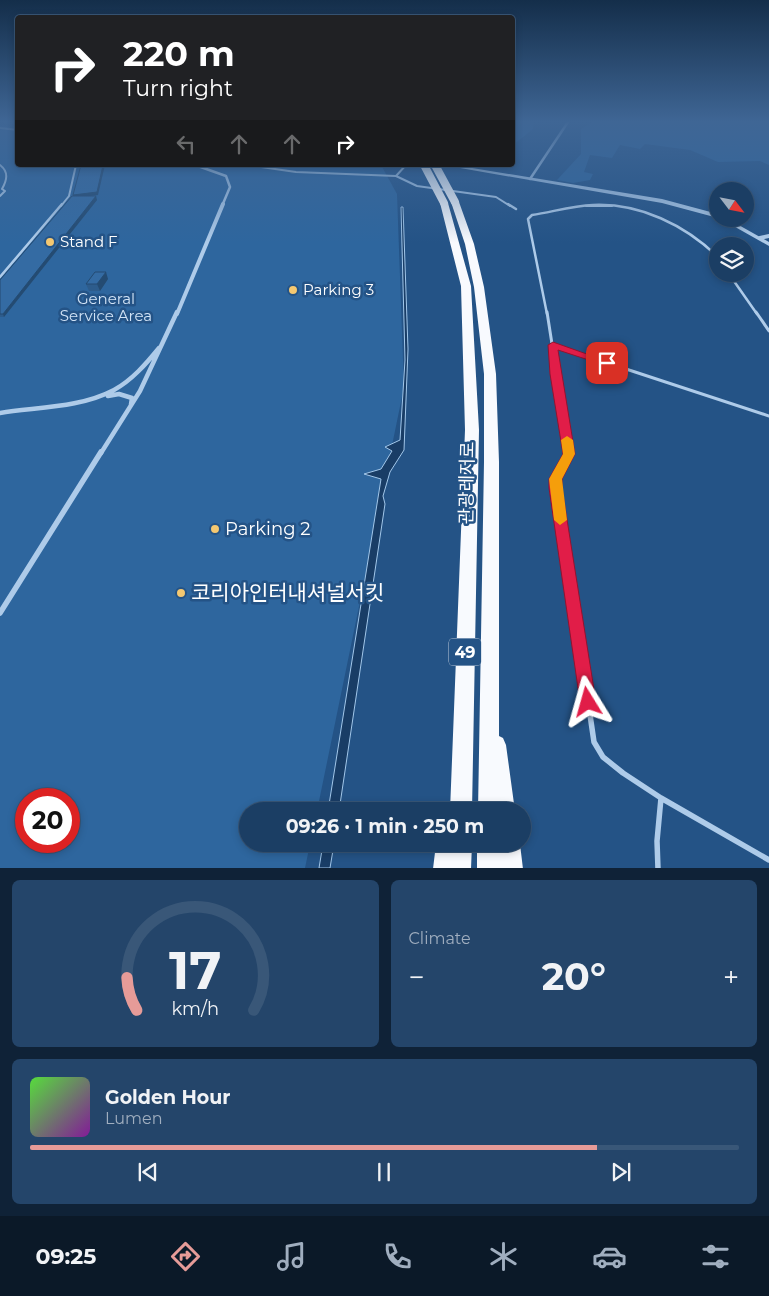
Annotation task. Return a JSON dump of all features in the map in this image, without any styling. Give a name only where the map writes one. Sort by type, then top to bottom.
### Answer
[{"type":"highway","name":"관광레저로","points":[[425,167],[450,203],[468,236],[484,312],[490,354],[492,429],[488,682],[489,802]]},
{"type":"highway","name":"관광레저로","points":[[436,167],[450,203],[466,286],[472,430],[460,802]]},
{"type":"highway","points":[[488,682],[503,802]]},
{"type":"highway","points":[[452,802],[464,700]]},
{"type":"highway","points":[[445,868],[447,852]]},
{"type":"highway","points":[[459,868],[460,852]]},
{"type":"highway","points":[[489,852],[489,868]]},
{"type":"highway","points":[[509,852],[511,868]]},
{"type":"street","points":[[530,179],[541,163]]},
{"type":"street","points":[[0,613],[131,405],[164,342],[229,190],[229,179],[226,176],[201,167]]},
{"type":"street","points":[[457,167],[662,201],[709,214]]},
{"type":"street","points":[[741,228],[769,244]]},
{"type":"street","points":[[760,238],[769,236]]},
{"type":"street","points":[[94,398],[113,391],[125,383],[137,373],[164,342]]},
{"type":"street","points":[[0,412],[119,394],[128,395],[132,398],[131,405]]},
{"type":"lane","points":[[0,165],[7,172],[8,179],[2,188],[5,191],[0,196]]},
{"type":"lane","points":[[0,277],[69,196],[76,167]]},
{"type":"lane","points":[[261,167],[296,172],[396,176],[417,186],[496,197],[516,209]]},
{"type":"lane","points":[[396,176],[404,167]]},
{"type":"lane","points":[[709,249],[677,226],[662,219],[629,210],[593,205],[532,215],[527,223],[553,345],[557,386],[569,454],[556,479],[556,488],[594,742],[603,757],[661,798],[769,860]]},
{"type":"lane","points":[[735,282],[769,331]]},
{"type":"lane","points":[[553,345],[769,416]]},
{"type":"lane","points":[[658,868],[657,841],[661,798]]},
{"type":"green space","name":"코리아인터내셔널서킷","points":[[0,163],[15,163],[15,167],[382,167],[397,194],[404,387],[319,802],[239,802],[239,852],[308,852],[305,868],[0,868]]},
{"type":"green space","points":[[573,163],[587,163],[584,172],[593,174],[590,180],[573,183],[557,180]]},
{"type":"shaded area","points":[[401,207],[403,207],[408,349],[404,450],[390,472],[383,496],[385,504],[340,802],[329,802],[381,479],[364,474],[381,469],[392,451],[385,447],[400,440],[405,360]]},
{"type":"shaded area","points":[[322,852],[333,852],[330,868],[319,868]]},
{"type":"building","points":[[80,167],[103,167],[97,192],[73,195]]},
{"type":"building","name":"Stand F","points":[[72,196],[96,196],[3,314],[0,314],[0,280]]},
{"type":"building","points":[[95,272],[106,272],[97,284],[86,284]]},
{"type":"slow traffic","points":[[560,520],[556,479],[560,470],[567,462],[569,454],[567,440]]},
{"type":"place","name":"Stand F","points":[[50,242]]},
{"type":"place","name":"Parking 3","points":[[293,290]]},
{"type":"place","name":"Parking 2","points":[[215,529]]},
{"type":"place","name":"코리아인터내셔널서킷","points":[[181,593]]},
{"type":"route","points":[[588,702],[556,488],[556,479],[560,470],[567,462],[569,454],[555,374],[553,345],[607,363]]},
{"type":"park label","name":"General Service Area","points":[[106,308]]}]
